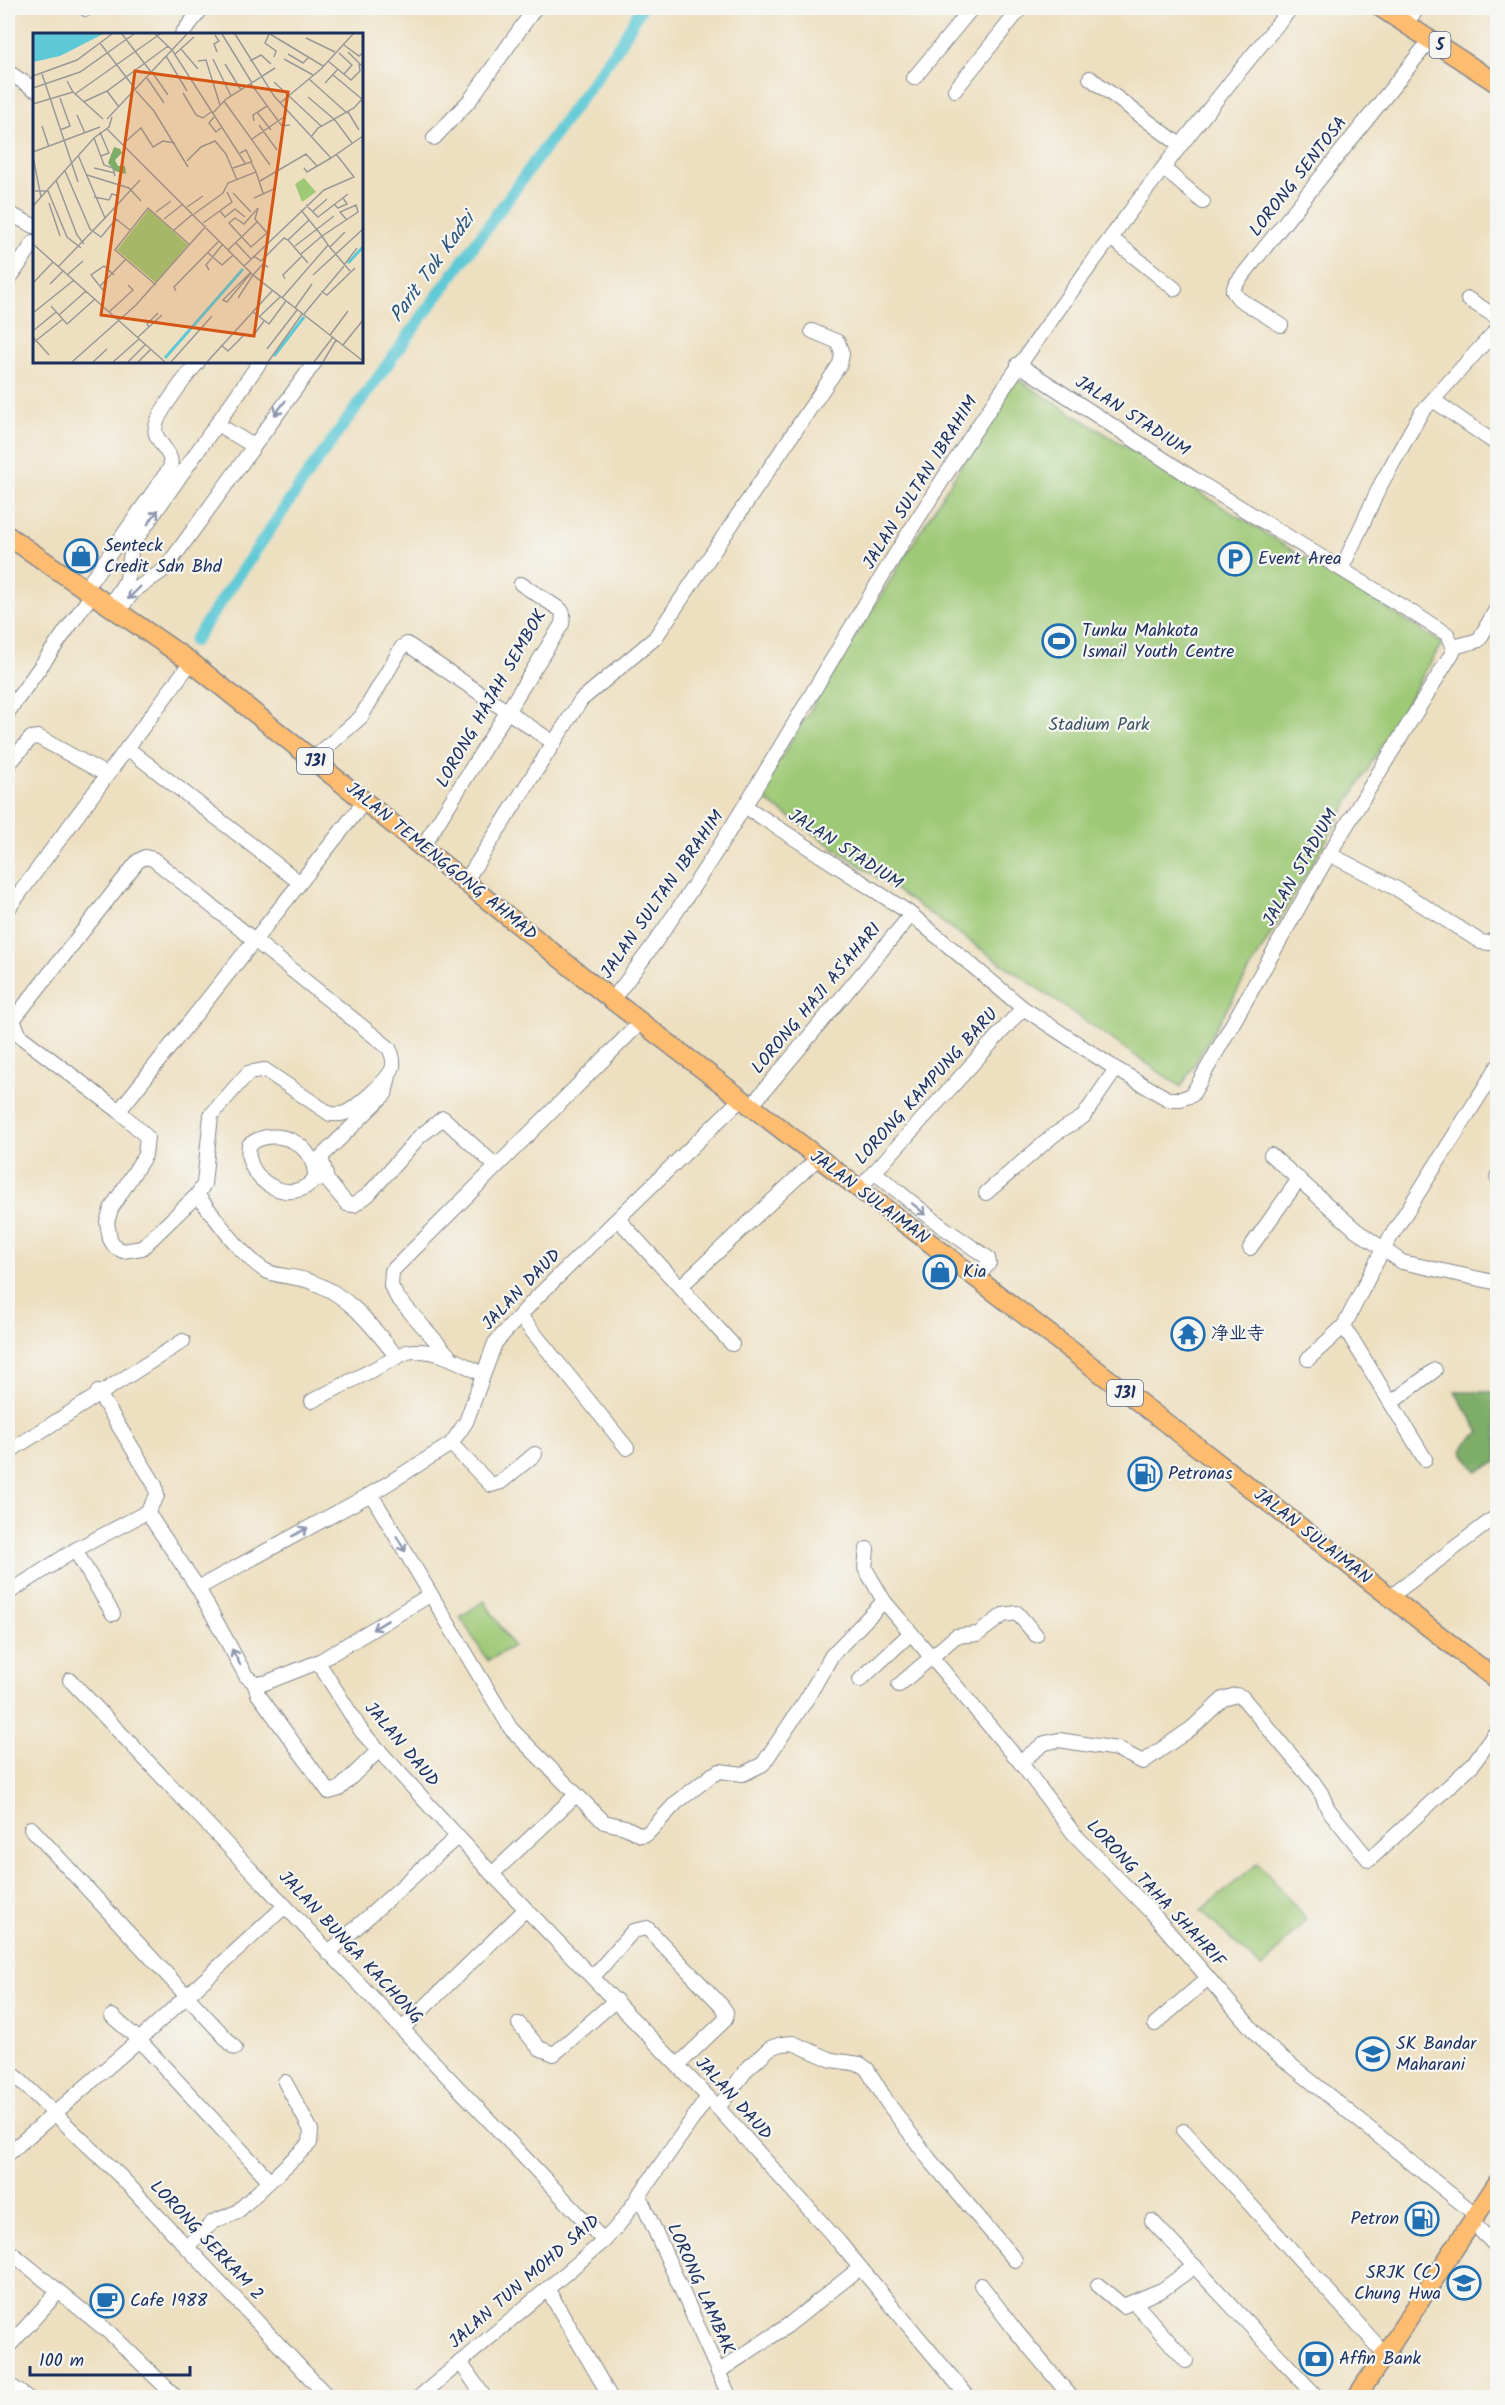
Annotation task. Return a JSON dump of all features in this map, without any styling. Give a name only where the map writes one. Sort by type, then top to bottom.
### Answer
[{"type":"main road","name":"5","points":[[1381,8],[1497,84]]},
{"type":"main road","name":"JALAN TEMENGGONG AHMAD","points":[[8,536],[191,662],[612,1000]]},
{"type":"main road","name":"JALAN SULAIMAN","points":[[612,1000],[1497,1681]]},
{"type":"main road","points":[[1356,2397],[1497,2182]]},
{"type":"street","points":[[183,33],[202,8]]},
{"type":"street","points":[[434,138],[470,100],[535,8]]},
{"type":"street","points":[[914,78],[972,8]]},
{"type":"street","points":[[955,90],[1021,8]]},
{"type":"street","name":"JALAN SULTAN IBRAHIM","points":[[612,1000],[643,960],[746,807],[909,532],[1018,364],[1180,145],[1291,8]]},
{"type":"street","points":[[1406,23],[1418,8]]},
{"type":"street","name":"LORONG SENTOSA","points":[[1281,326],[1239,299],[1233,291],[1235,285],[1431,39]]},
{"type":"street","points":[[8,72],[33,88]]},
{"type":"street","points":[[1090,78],[1180,145]]},
{"type":"street","points":[[1163,168],[1203,202]]},
{"type":"street","points":[[8,213],[33,226]]},
{"type":"street","points":[[1111,238],[1175,289]]},
{"type":"street","points":[[8,281],[33,244]]},
{"type":"street","points":[[1468,299],[1497,318]]},
{"type":"street","points":[[1342,568],[1405,441],[1433,400],[1497,328]]},
{"type":"street","points":[[465,882],[586,693],[656,638],[782,446],[840,364],[842,354],[838,342],[812,331]]},
{"type":"street","points":[[8,712],[170,468],[170,455],[156,436],[156,422],[197,363]]},
{"type":"street","points":[[114,608],[127,579],[132,545],[259,363]]},
{"type":"street","points":[[114,608],[165,569],[252,445],[314,363]]},
{"type":"street","name":"JALAN STADIUM","points":[[746,807],[911,915],[1023,1008],[1116,1069],[1168,1099],[1181,1099],[1192,1095],[1329,854],[1454,647],[1447,634],[1194,479],[1018,364]]},
{"type":"street","points":[[1433,400],[1497,445]]},
{"type":"street","points":[[217,424],[252,445]]},
{"type":"street","name":"LORONG HAJAH SEMBOK","points":[[423,846],[562,624],[561,610],[521,584]]},
{"type":"street","points":[[1454,647],[1479,640],[1497,606]]},
{"type":"street","points":[[313,759],[361,717],[402,647],[407,645],[554,743]]},
{"type":"street","points":[[8,909],[191,662]]},
{"type":"street","points":[[8,765],[31,738],[38,737],[106,775]]},
{"type":"street","points":[[127,748],[299,882]]},
{"type":"street","points":[[119,1111],[364,801]]},
{"type":"street","points":[[1329,854],[1397,890],[1481,942],[1490,943],[1497,938]]},
{"type":"street","points":[[321,1179],[321,1156],[385,1094],[389,1076],[393,1058],[389,1048],[153,859],[146,857],[138,861],[13,1020],[20,1036],[142,1131],[148,1147],[111,1209],[107,1222],[110,1239],[115,1247],[123,1251],[142,1248],[197,1195],[204,1184],[211,1115],[248,1073],[265,1070],[330,1114],[347,1112],[389,1076]]},
{"type":"street","name":"LORONG HAJI AS'AHARI","points":[[746,1103],[911,915]]},
{"type":"street","name":"LORONG KAMPUNG BARU","points":[[858,1190],[1023,1008]]},
{"type":"street","points":[[450,1357],[397,1297],[391,1286],[392,1271],[641,1022]]},
{"type":"street","points":[[1308,1359],[1344,1326],[1383,1249],[1497,1066]]},
{"type":"street","points":[[986,1193],[1055,1134],[1083,1117],[1116,1069]]},
{"type":"street","name":"JALAN DAUD","points":[[198,1588],[371,1494],[451,1444],[466,1422],[495,1343],[619,1220],[746,1103]]},
{"type":"street","points":[[321,1179],[296,1192],[287,1193],[272,1188],[256,1173],[250,1162],[249,1145],[270,1135],[283,1136],[298,1143],[315,1165],[321,1179],[347,1204],[359,1204],[419,1137],[443,1118],[496,1166]]},
{"type":"street","points":[[1271,1155],[1356,1230],[1383,1249],[1414,1265],[1497,1282]]},
{"type":"street","points":[[680,1287],[818,1158]]},
{"type":"street","points":[[874,1172],[940,1225],[988,1258],[989,1263],[976,1279]]},
{"type":"street","points":[[1250,1248],[1299,1179]]},
{"type":"street","points":[[197,1195],[245,1254],[267,1271],[308,1281],[336,1292],[351,1303],[397,1357]]},
{"type":"street","points":[[619,1220],[732,1344]]},
{"type":"street","points":[[924,1240],[940,1225]]},
{"type":"street","points":[[520,1316],[627,1448]]},
{"type":"street","points":[[1344,1326],[1425,1459]]},
{"type":"street","points":[[8,1452],[98,1392],[183,1341]]},
{"type":"street","points":[[312,1401],[397,1357],[418,1350],[450,1357],[482,1374]]},
{"type":"street","points":[[1391,1403],[1436,1370]]},
{"type":"street","points":[[8,1593],[75,1550],[147,1512],[157,1496],[155,1485],[98,1392]]},
{"type":"street","points":[[451,1444],[491,1485],[501,1482],[535,1454]]},
{"type":"street","points":[[371,1494],[511,1729],[604,1822],[625,1827],[640,1835],[647,1834],[676,1803],[712,1775],[720,1771],[743,1774],[754,1770],[771,1754],[832,1655],[884,1601]]},
{"type":"street","points":[[147,1512],[198,1588],[246,1676],[254,1682],[274,1681],[318,1662],[430,1595]]},
{"type":"street","points":[[1390,1597],[1497,1515]]},
{"type":"street","name":"LORONG TAHA SHAHRIF","points":[[867,1549],[865,1569],[884,1601],[1020,1762],[1074,1834],[1153,1914],[1265,2044],[1474,2219],[1497,2248]]},
{"type":"street","points":[[75,1550],[113,1614]]},
{"type":"street","points":[[899,1685],[956,1636],[978,1634],[1003,1615],[1017,1613],[1036,1635]]},
{"type":"street","points":[[860,1680],[910,1633]]},
{"type":"street","name":"JALAN DAUD","points":[[318,1662],[362,1732],[525,1909],[616,2000],[713,2103],[860,2268],[969,2397]]},
{"type":"street","name":"JALAN BUNGA KACHONG","points":[[70,1680],[604,2241]]},
{"type":"street","points":[[254,1682],[258,1694],[329,1792],[339,1789],[379,1750]]},
{"type":"street","points":[[1020,1762],[1046,1743],[1059,1740],[1117,1749],[1143,1762],[1192,1728],[1223,1700],[1236,1695],[1242,1698],[1322,1792],[1328,1809],[1369,1860],[1473,1764],[1497,1729]]},
{"type":"street","points":[[492,1874],[576,1795]]},
{"type":"street","points":[[31,1828],[235,2048]]},
{"type":"street","points":[[328,1953],[457,1837]]},
{"type":"street","points":[[8,2154],[139,2040],[285,1906]]},
{"type":"street","points":[[402,2029],[525,1909]]},
{"type":"street","points":[[593,1977],[639,1928],[647,1928],[677,1959],[726,2012],[725,2020],[678,2065]]},
{"type":"street","points":[[1155,2024],[1208,1978]]},
{"type":"street","points":[[519,2024],[538,2048],[554,2054],[616,2000]]},
{"type":"street","points":[[112,2016],[139,2040],[270,2181]]},
{"type":"street","name":"JALAN TUN MOHD SAID","points":[[418,2397],[604,2241],[713,2103],[770,2048],[782,2044],[793,2043],[832,2060],[860,2064],[867,2069],[929,2159],[1015,2260]]},
{"type":"street","name":"LORONG SERKAM 2","points":[[8,2069],[120,2176],[329,2397]]},
{"type":"street","points":[[186,2247],[213,2222],[237,2212],[312,2138],[311,2130],[285,2082]]},
{"type":"street","points":[[1184,2131],[1385,2354]]},
{"type":"street","name":"LORONG LAMBAK","points":[[639,2195],[730,2397]]},
{"type":"street","points":[[1152,2221],[1318,2397]]},
{"type":"street","points":[[8,2250],[111,2334],[177,2397]]},
{"type":"street","points":[[1098,2286],[1123,2306],[1162,2290],[1194,2266]]},
{"type":"street","points":[[718,2372],[786,2326],[860,2268]]},
{"type":"street","points":[[981,2284],[1015,2330],[1072,2397]]},
{"type":"street","points":[[548,2290],[611,2397]]},
{"type":"street","points":[[8,2347],[58,2292]]},
{"type":"street","points":[[1134,2302],[1186,2361]]},
{"type":"street","points":[[460,2362],[485,2397]]},
{"type":"street","points":[[8,2384],[28,2397]]},
{"type":"green space","name":"Stadium Park","points":[[1015,378],[1442,643],[1181,1087],[758,795]]},
{"type":"green space","points":[[1455,1392],[1497,1392],[1497,1462],[1476,1471],[1462,1451],[1467,1442],[1480,1432]]},
{"type":"green space","points":[[484,1601],[513,1646],[488,1661],[460,1617]]},
{"type":"green space","points":[[1258,1863],[1306,1919],[1262,1968],[1201,1911]]},
{"type":"waterway","name":"Parit Tok Kadzi","points":[[194,641],[310,471],[621,43],[641,8]]},
{"type":"place","name":"Senteck Credit Sdn Bhd","points":[[81,556]]},
{"type":"place","name":"Event Area","points":[[1235,559]]},
{"type":"place","name":"Tunku Mahkota Ismail Youth Centre","points":[[1059,641]]},
{"type":"place","name":"Kia","points":[[940,1272]]},
{"type":"place","name":"净业寺","points":[[1188,1334]]},
{"type":"place","name":"Petronas","points":[[1145,1474]]},
{"type":"place","name":"SK Bandar Maharani","points":[[1373,2054]]},
{"type":"place","name":"Petron","points":[[1422,2219]]},
{"type":"place","name":"SRJK (C) Chung Hwa","points":[[1464,2283]]},
{"type":"place","name":"Cafe 1988","points":[[107,2301]]},
{"type":"place","name":"Affin Bank","points":[[1316,2359]]}]
